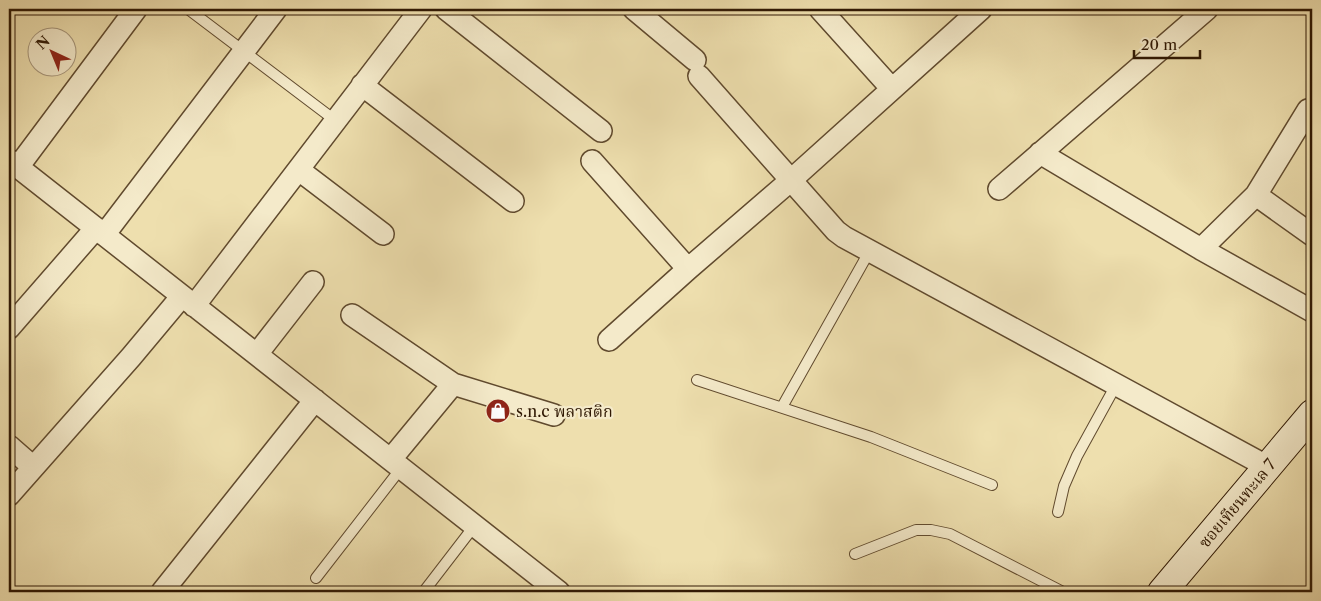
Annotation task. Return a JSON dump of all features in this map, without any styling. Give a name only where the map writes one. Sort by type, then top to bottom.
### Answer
[{"type":"street","points":[[9,328],[100,232],[276,9]]},
{"type":"street","points":[[9,495],[131,358],[188,301],[298,170],[421,9]]},
{"type":"street","points":[[446,9],[601,131]]},
{"type":"street","points":[[820,9],[892,89]]},
{"type":"street","points":[[609,340],[790,181],[981,9]]},
{"type":"street","points":[[999,189],[1207,9]]},
{"type":"street","points":[[644,11],[697,68],[790,181],[836,231],[869,252],[1268,467]]},
{"type":"street","points":[[125,13],[11,161],[560,592]]},
{"type":"street","points":[[362,85],[513,200]]},
{"type":"street","points":[[1201,249],[1256,195],[1308,110]]},
{"type":"street","points":[[1040,153],[1201,249],[1312,311]]},
{"type":"street","points":[[592,161],[688,269]]},
{"type":"street","points":[[298,170],[383,234]]},
{"type":"street","points":[[1256,195],[1312,236]]},
{"type":"street","points":[[257,354],[313,282]]},
{"type":"street","points":[[352,315],[453,384],[554,415]]},
{"type":"street","points":[[397,463],[453,384]]},
{"type":"street","points":[[162,592],[315,400]]},
{"type":"street","name":"ซอยเทียนทะเล 7","points":[[1162,592],[1312,414]]},
{"type":"street","points":[[9,446],[33,467]]},
{"type":"lane","points":[[188,9],[336,120]]},
{"type":"lane","points":[[782,407],[869,252]]},
{"type":"lane","points":[[697,380],[871,437],[992,485]]},
{"type":"lane","points":[[1058,512],[1064,486],[1077,456],[1116,385]]},
{"type":"lane","points":[[316,578],[397,463]]},
{"type":"lane","points":[[425,590],[475,525]]},
{"type":"lane","points":[[855,554],[916,530],[931,530],[950,534],[1063,592]]},
{"type":"place","name":"s.n.c พลาสติก","points":[[498,411]]}]
